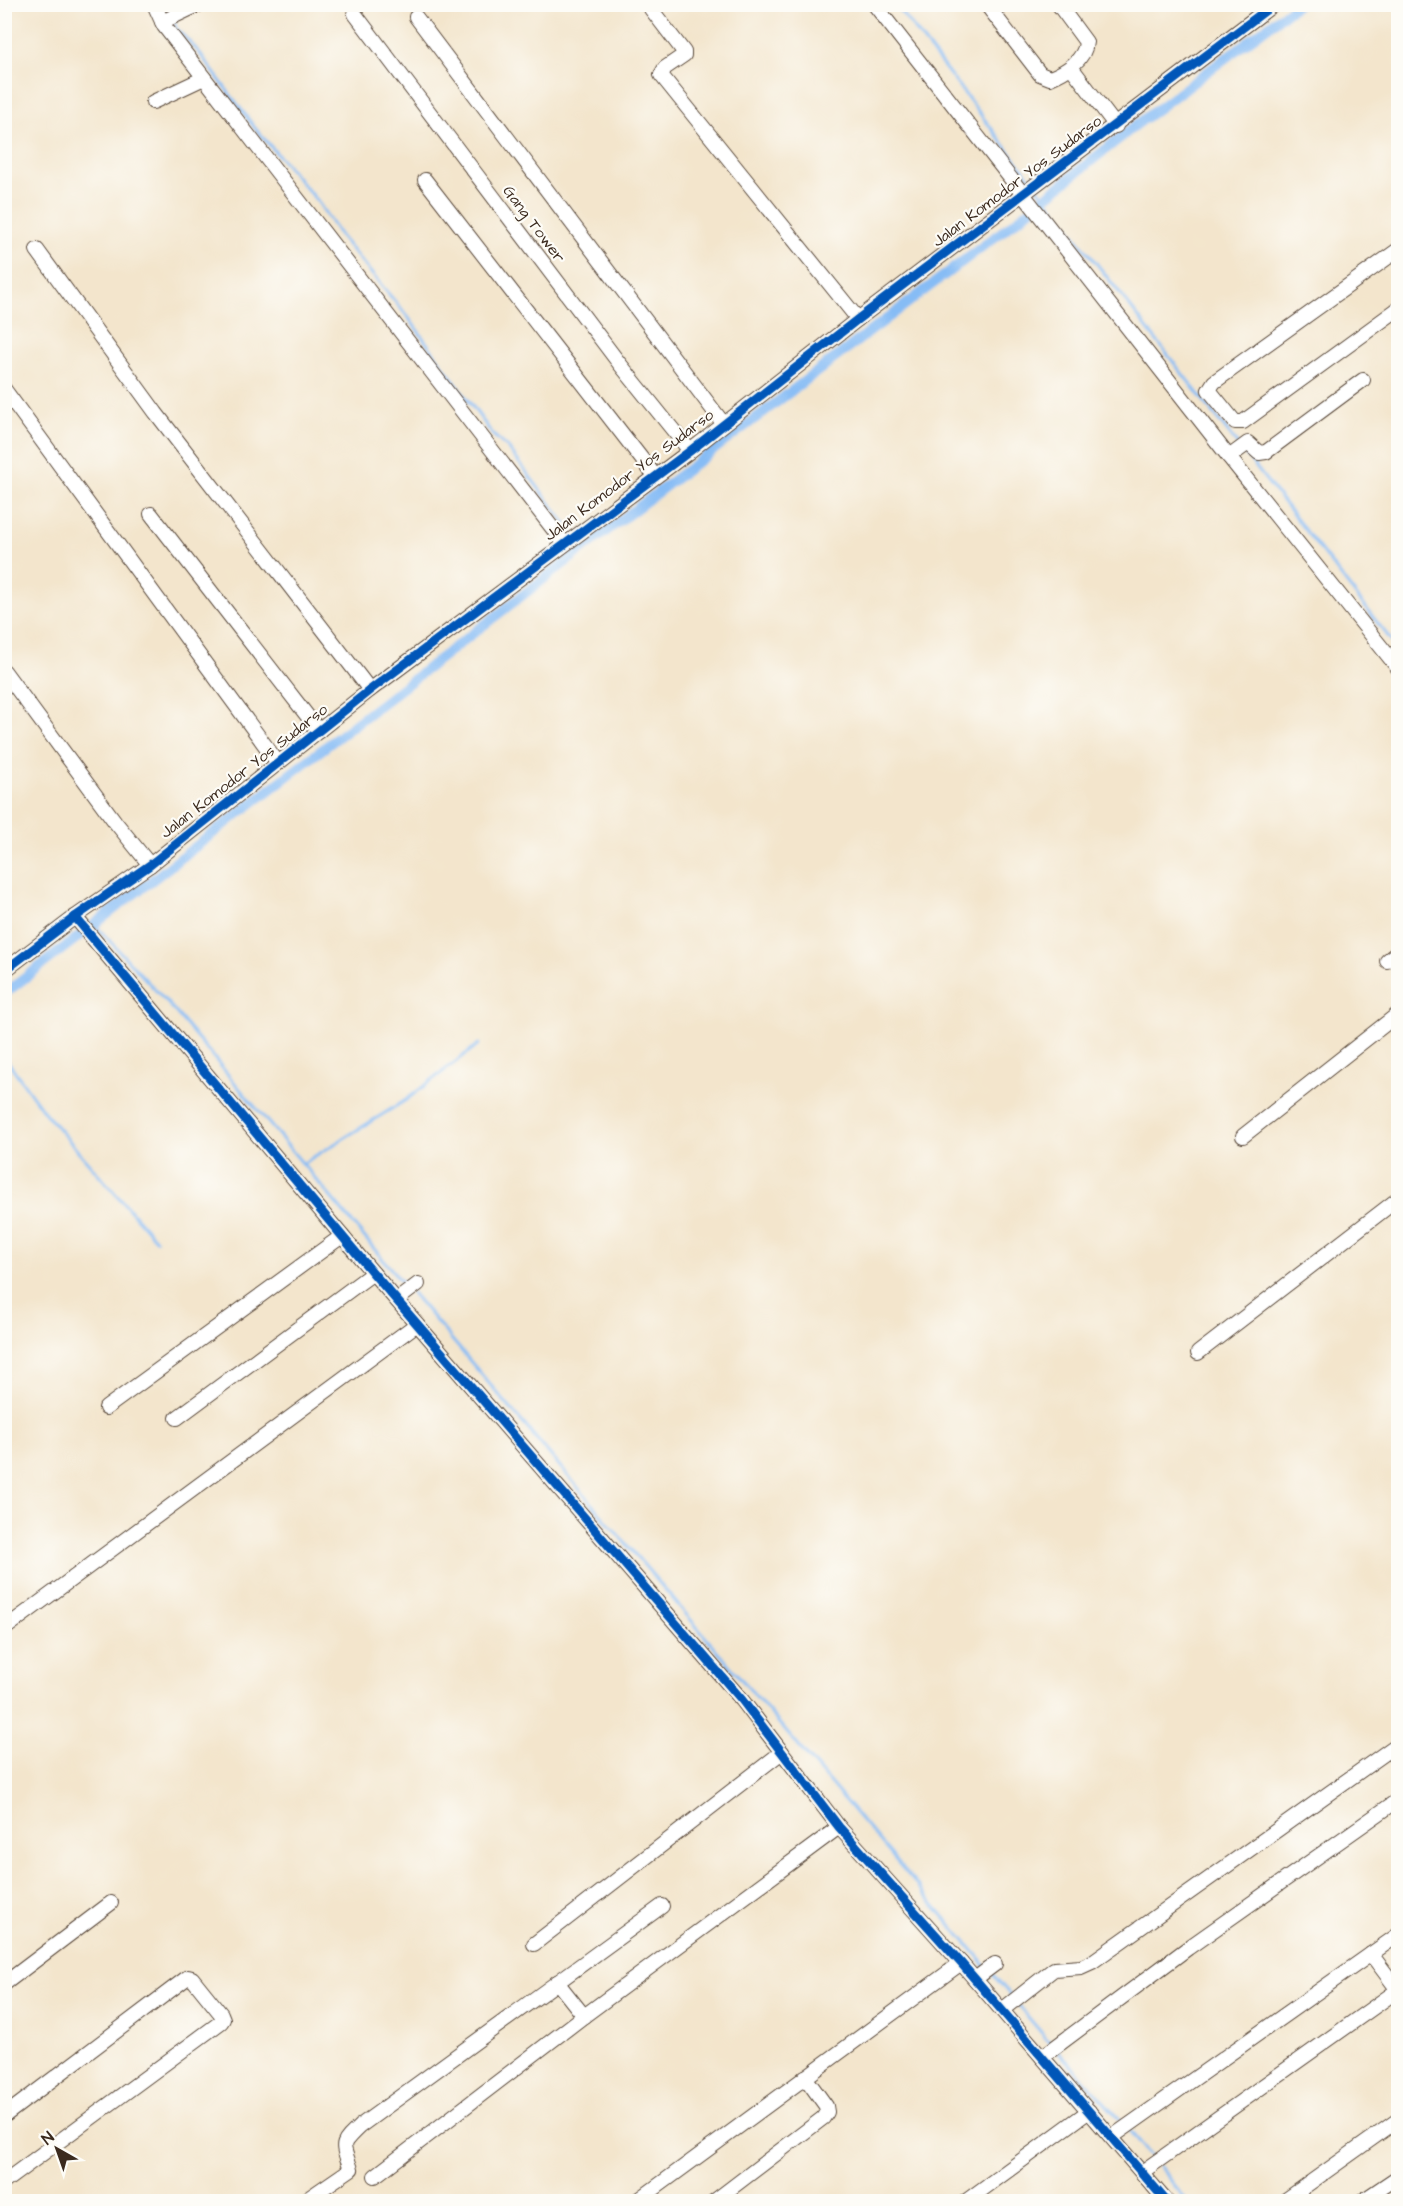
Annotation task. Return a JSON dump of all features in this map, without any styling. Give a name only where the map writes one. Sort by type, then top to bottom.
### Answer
[{"type":"street","points":[[154,4],[162,22],[204,78],[571,538]]},
{"type":"street","points":[[162,22],[200,4]]},
{"type":"street","points":[[874,4],[1197,412],[1234,453],[1398,668]]},
{"type":"street","points":[[986,4],[1040,74],[1050,78],[1071,67],[1085,50],[1086,42],[1058,4]]},
{"type":"street","name":"Jalan Komodor Yos Sudarso","points":[[4,971],[150,865],[370,690],[690,451],[858,320],[1027,196],[1046,178],[1274,4]]},
{"type":"street","points":[[651,9],[684,52],[684,56],[660,75],[858,320]]},
{"type":"street","name":"Gang Tower","points":[[355,14],[619,363],[690,451]]},
{"type":"street","points":[[416,17],[723,423]]},
{"type":"street","points":[[1071,67],[1116,126]]},
{"type":"street","points":[[153,102],[204,78]]},
{"type":"street","points":[[425,180],[655,476]]},
{"type":"street","points":[[37,250],[156,413],[370,690]]},
{"type":"street","points":[[1398,250],[1214,382],[1209,390],[1213,400],[1235,423],[1243,422],[1398,309]]},
{"type":"street","points":[[1234,453],[1248,443],[1259,453],[1266,452],[1363,380]]},
{"type":"street","points":[[4,389],[278,763]]},
{"type":"street","points":[[1197,412],[1213,400]]},
{"type":"street","points":[[151,514],[319,731]]},
{"type":"street","points":[[4,670],[150,865]]},
{"type":"street","points":[[77,920],[374,1273],[408,1291],[417,1324],[742,1700],[839,1827],[961,1963],[986,1970],[1005,2007],[1051,2051],[1089,2111],[1122,2131],[1151,2166],[1167,2202]]},
{"type":"street","points":[[1243,1136],[1398,1014]]},
{"type":"street","points":[[1198,1353],[1398,1199]]},
{"type":"street","points":[[106,1408],[342,1236]]},
{"type":"street","points":[[177,1419],[374,1273]]},
{"type":"street","points":[[4,1629],[417,1324]]},
{"type":"street","points":[[1005,2007],[1054,1970],[1081,1967],[1092,1962],[1398,1744]]},
{"type":"street","points":[[534,1944],[782,1752]]},
{"type":"street","points":[[1051,2051],[1188,1948],[1398,1800]]},
{"type":"street","points":[[375,2176],[584,2016],[839,1827]]},
{"type":"street","points":[[4,1984],[111,1903]]},
{"type":"street","points":[[303,2202],[351,2169],[343,2147],[344,2140],[360,2126],[662,1906]]},
{"type":"street","points":[[1122,2131],[1398,1935]]},
{"type":"street","points":[[1151,2166],[1398,1990],[1371,1954]]},
{"type":"street","points":[[636,2202],[961,1963]]},
{"type":"street","points":[[4,2116],[188,1977],[192,1978],[221,2014],[223,2019],[221,2022],[4,2182]]},
{"type":"street","points":[[557,1982],[584,2016]]},
{"type":"street","points":[[713,2202],[823,2118],[827,2112],[826,2106],[805,2077]]},
{"type":"street","points":[[965,2202],[1089,2111]]},
{"type":"street","points":[[1283,2202],[1398,2120]]},
{"type":"street","points":[[1361,2202],[1398,2177]]},
{"type":"waterway","points":[[164,4],[168,11]]},
{"type":"waterway","points":[[895,4],[1033,182]]},
{"type":"waterway","points":[[4,994],[584,548],[1020,218],[1136,125],[1298,4]]},
{"type":"waterway","points":[[174,21],[176,28],[198,51],[255,128],[318,202],[340,236],[408,317],[493,435],[508,448],[572,532]]},
{"type":"waterway","points":[[1037,187],[1238,445]]},
{"type":"waterway","points":[[1244,452],[1398,649]]},
{"type":"waterway","points":[[578,540],[584,548]]},
{"type":"waterway","points":[[96,926],[172,1008],[407,1288]]},
{"type":"waterway","points":[[302,1164],[406,1100],[479,1044]]},
{"type":"waterway","points":[[4,1056],[44,1112],[156,1240]]},
{"type":"waterway","points":[[412,1293],[986,1966]]},
{"type":"waterway","points":[[990,1971],[1011,1996]]},
{"type":"waterway","points":[[1017,2004],[1051,2044]]},
{"type":"waterway","points":[[1058,2051],[1124,2124]]},
{"type":"waterway","points":[[1128,2129],[1153,2159]]},
{"type":"waterway","points":[[1159,2166],[1188,2202]]},
{"type":"cycle path","points":[[4,971],[75,917],[150,865],[370,690],[690,451],[858,319],[1274,4]]},
{"type":"cycle path","points":[[75,917],[373,1273],[742,1700],[839,1827],[961,1963],[1167,2202]]}]
